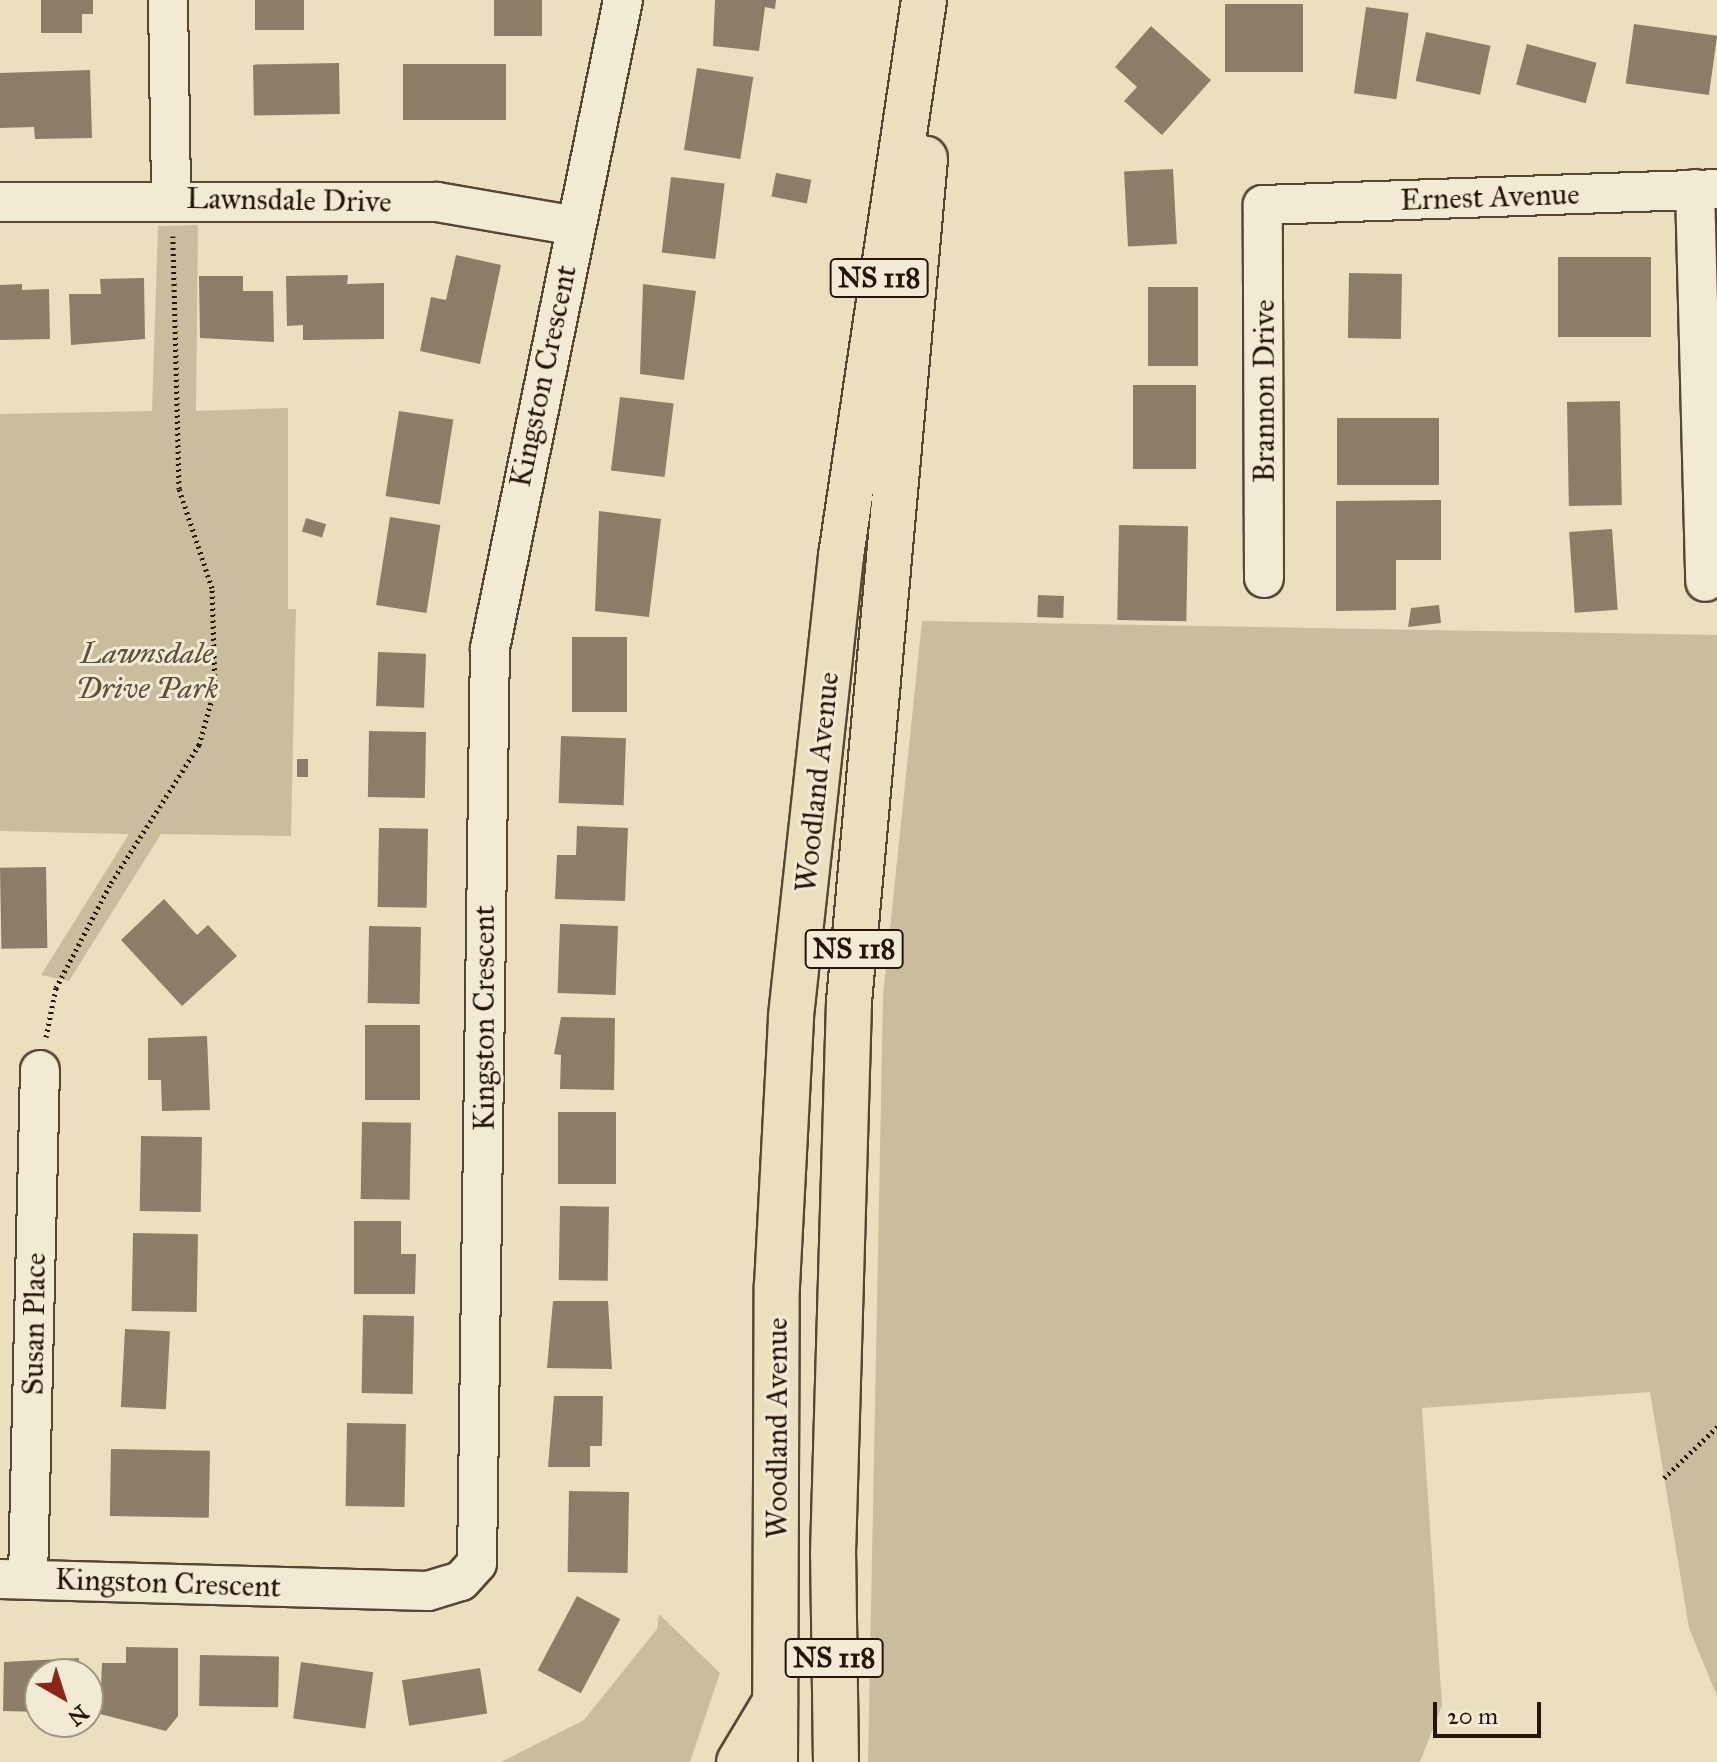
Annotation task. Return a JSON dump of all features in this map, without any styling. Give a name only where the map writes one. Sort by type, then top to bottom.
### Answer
[{"type":"main road","name":"Woodland Avenue","points":[[775,1762],[777,1286],[791,1016],[841,556],[924,0]]},
{"type":"main road","name":"Woodland Avenue","points":[[836,1762],[833,1554],[849,1002],[937,0]]},
{"type":"main road","points":[[739,1762],[776,1700]]},
{"type":"street","points":[[168,0],[171,198]]},
{"type":"street","name":"Kingston Crescent","points":[[14,1579],[428,1591],[461,1581],[477,1563],[490,648],[623,0]]},
{"type":"street","points":[[1705,582],[1706,189]]},
{"type":"street","name":"Ernest Avenue","points":[[1263,205],[1706,189]]},
{"type":"street","name":"Lawnsdale Drive","points":[[0,202],[171,198],[437,202],[576,226]]},
{"type":"street","name":"Brannon Drive","points":[[1263,205],[1264,578]]},
{"type":"street","name":"Susan Place","points":[[14,1579],[40,1070]]},
{"type":"path","points":[[40,1070],[56,988],[111,883],[199,745],[215,688],[212,588],[179,489],[181,341],[171,198]]},
{"type":"path","points":[[1664,1478],[1717,1427]]},
{"type":"green space","name":"Lawnsdale Drive Park","points":[[198,225],[196,411],[288,408],[288,609],[296,609],[291,836],[161,834],[69,981],[41,975],[129,834],[0,831],[0,414],[152,411],[158,226]]},
{"type":"green space","points":[[922,621],[1717,635],[1717,1696],[1689,1628],[1650,1392],[1422,1408],[1442,1705],[1420,1762],[868,1762],[883,996]]},
{"type":"green space","points":[[659,1614],[720,1673],[690,1762],[501,1762],[584,1720],[657,1629]]},
{"type":"building","points":[[41,0],[93,0],[93,14],[82,14],[82,33],[41,33]]},
{"type":"building","points":[[255,0],[304,0],[304,30],[255,30]]},
{"type":"building","points":[[494,0],[542,0],[542,36],[494,36]]},
{"type":"building","points":[[715,0],[776,0],[775,9],[765,7],[759,51],[713,46]]},
{"type":"building","points":[[1225,4],[1303,4],[1303,72],[1225,72]]},
{"type":"building","points":[[1366,7],[1409,13],[1396,99],[1354,93]]},
{"type":"building","points":[[1634,24],[1717,36],[1709,95],[1626,83]]},
{"type":"building","points":[[1151,26],[1211,80],[1162,135],[1124,101],[1137,87],[1115,67]]},
{"type":"building","points":[[1426,32],[1491,46],[1480,95],[1416,81]]},
{"type":"building","points":[[1527,44],[1597,63],[1586,103],[1516,85]]},
{"type":"building","points":[[339,63],[340,114],[254,115],[253,65]]},
{"type":"building","points":[[403,64],[506,64],[506,120],[403,120]]},
{"type":"building","points":[[697,68],[753,77],[740,159],[684,150]]},
{"type":"building","points":[[90,70],[92,138],[35,139],[34,127],[0,128],[0,73]]},
{"type":"building","points":[[1173,169],[1177,244],[1128,246],[1124,172]]},
{"type":"building","points":[[776,173],[811,180],[807,203],[771,197]]},
{"type":"building","points":[[671,177],[725,184],[715,259],[662,252]]},
{"type":"building","points":[[456,255],[501,265],[480,364],[420,351],[431,297],[446,300]]},
{"type":"building","points":[[1558,257],[1651,257],[1651,337],[1558,337]]},
{"type":"building","points":[[1349,273],[1402,274],[1401,339],[1348,338]]},
{"type":"building","points":[[348,275],[347,284],[384,283],[384,339],[303,340],[303,325],[287,326],[286,276]]},
{"type":"building","points":[[199,276],[243,276],[243,291],[273,291],[274,342],[200,338]]},
{"type":"building","points":[[144,278],[145,339],[71,345],[69,294],[101,294],[100,279]]},
{"type":"building","points":[[22,284],[22,290],[49,289],[50,339],[0,340],[0,285]]},
{"type":"building","points":[[643,284],[696,291],[684,380],[640,374]]},
{"type":"building","points":[[1148,287],[1198,287],[1198,366],[1148,366]]},
{"type":"building","points":[[1133,385],[1196,385],[1196,469],[1133,469]]},
{"type":"building","points":[[620,397],[674,404],[665,477],[611,470]]},
{"type":"building","points":[[1620,401],[1622,505],[1569,506],[1567,402]]},
{"type":"building","points":[[399,411],[453,420],[440,505],[386,496]]},
{"type":"building","points":[[1337,418],[1439,418],[1439,485],[1337,485]]},
{"type":"building","points":[[1441,500],[1441,560],[1396,560],[1396,610],[1336,611],[1336,501]]},
{"type":"building","points":[[599,511],[661,519],[649,617],[595,611]]},
{"type":"building","points":[[390,517],[440,525],[426,613],[376,605]]},
{"type":"building","points":[[306,518],[326,524],[322,538],[302,531]]},
{"type":"building","points":[[1119,525],[1188,526],[1186,621],[1117,620]]},
{"type":"building","points":[[1612,529],[1618,610],[1575,613],[1569,532]]},
{"type":"building","points":[[1038,595],[1064,596],[1063,618],[1037,617]]},
{"type":"building","points":[[1439,605],[1441,623],[1408,627],[1411,608]]},
{"type":"building","points":[[572,637],[627,637],[627,712],[572,712]]},
{"type":"building","points":[[378,652],[426,654],[424,708],[376,706]]},
{"type":"building","points":[[369,731],[426,732],[425,798],[368,797]]},
{"type":"building","points":[[561,736],[626,738],[624,805],[559,803]]},
{"type":"building","points":[[297,759],[308,759],[308,777],[297,777]]},
{"type":"building","points":[[577,826],[628,828],[625,901],[555,899],[557,855],[576,855]]},
{"type":"building","points":[[379,828],[428,829],[427,908],[378,907]]},
{"type":"building","points":[[46,867],[47,948],[1,949],[0,868]]},
{"type":"building","points":[[164,899],[197,935],[208,925],[237,956],[182,1006],[121,940]]},
{"type":"building","points":[[560,924],[618,926],[616,995],[558,993]]},
{"type":"building","points":[[369,926],[421,927],[420,1004],[368,1003]]},
{"type":"building","points":[[561,1017],[615,1018],[614,1090],[560,1089],[561,1055],[554,1054]]},
{"type":"building","points":[[365,1025],[420,1025],[420,1100],[365,1100]]},
{"type":"building","points":[[207,1036],[210,1110],[162,1111],[161,1080],[148,1080],[148,1038]]},
{"type":"building","points":[[558,1112],[616,1112],[616,1184],[558,1184]]},
{"type":"building","points":[[362,1122],[411,1123],[410,1200],[361,1199]]},
{"type":"building","points":[[141,1136],[202,1137],[201,1212],[140,1211]]},
{"type":"building","points":[[560,1206],[609,1207],[608,1281],[559,1280]]},
{"type":"building","points":[[354,1221],[401,1221],[401,1254],[416,1254],[415,1294],[354,1294]]},
{"type":"building","points":[[133,1233],[198,1234],[197,1312],[132,1311]]},
{"type":"building","points":[[553,1301],[608,1301],[612,1369],[547,1368]]},
{"type":"building","points":[[363,1315],[414,1316],[413,1394],[362,1393]]},
{"type":"building","points":[[125,1329],[170,1331],[166,1409],[121,1407]]},
{"type":"building","points":[[554,1396],[603,1396],[602,1446],[590,1446],[590,1467],[548,1467]]},
{"type":"building","points":[[347,1423],[406,1424],[405,1507],[346,1506]]},
{"type":"building","points":[[111,1449],[210,1451],[209,1518],[110,1516]]},
{"type":"building","points":[[569,1491],[629,1492],[628,1573],[568,1572]]},
{"type":"building","points":[[577,1596],[620,1619],[581,1693],[538,1670]]},
{"type":"building","points":[[126,1647],[178,1648],[178,1716],[166,1731],[104,1715],[104,1663],[126,1663]]},
{"type":"building","points":[[200,1655],[279,1656],[278,1707],[199,1706]]},
{"type":"building","points":[[24,1661],[24,1712],[3,1711],[4,1662]]},
{"type":"building","points":[[301,1662],[373,1672],[365,1729],[293,1718]]},
{"type":"building","points":[[480,1668],[487,1713],[409,1726],[402,1680]]}]
